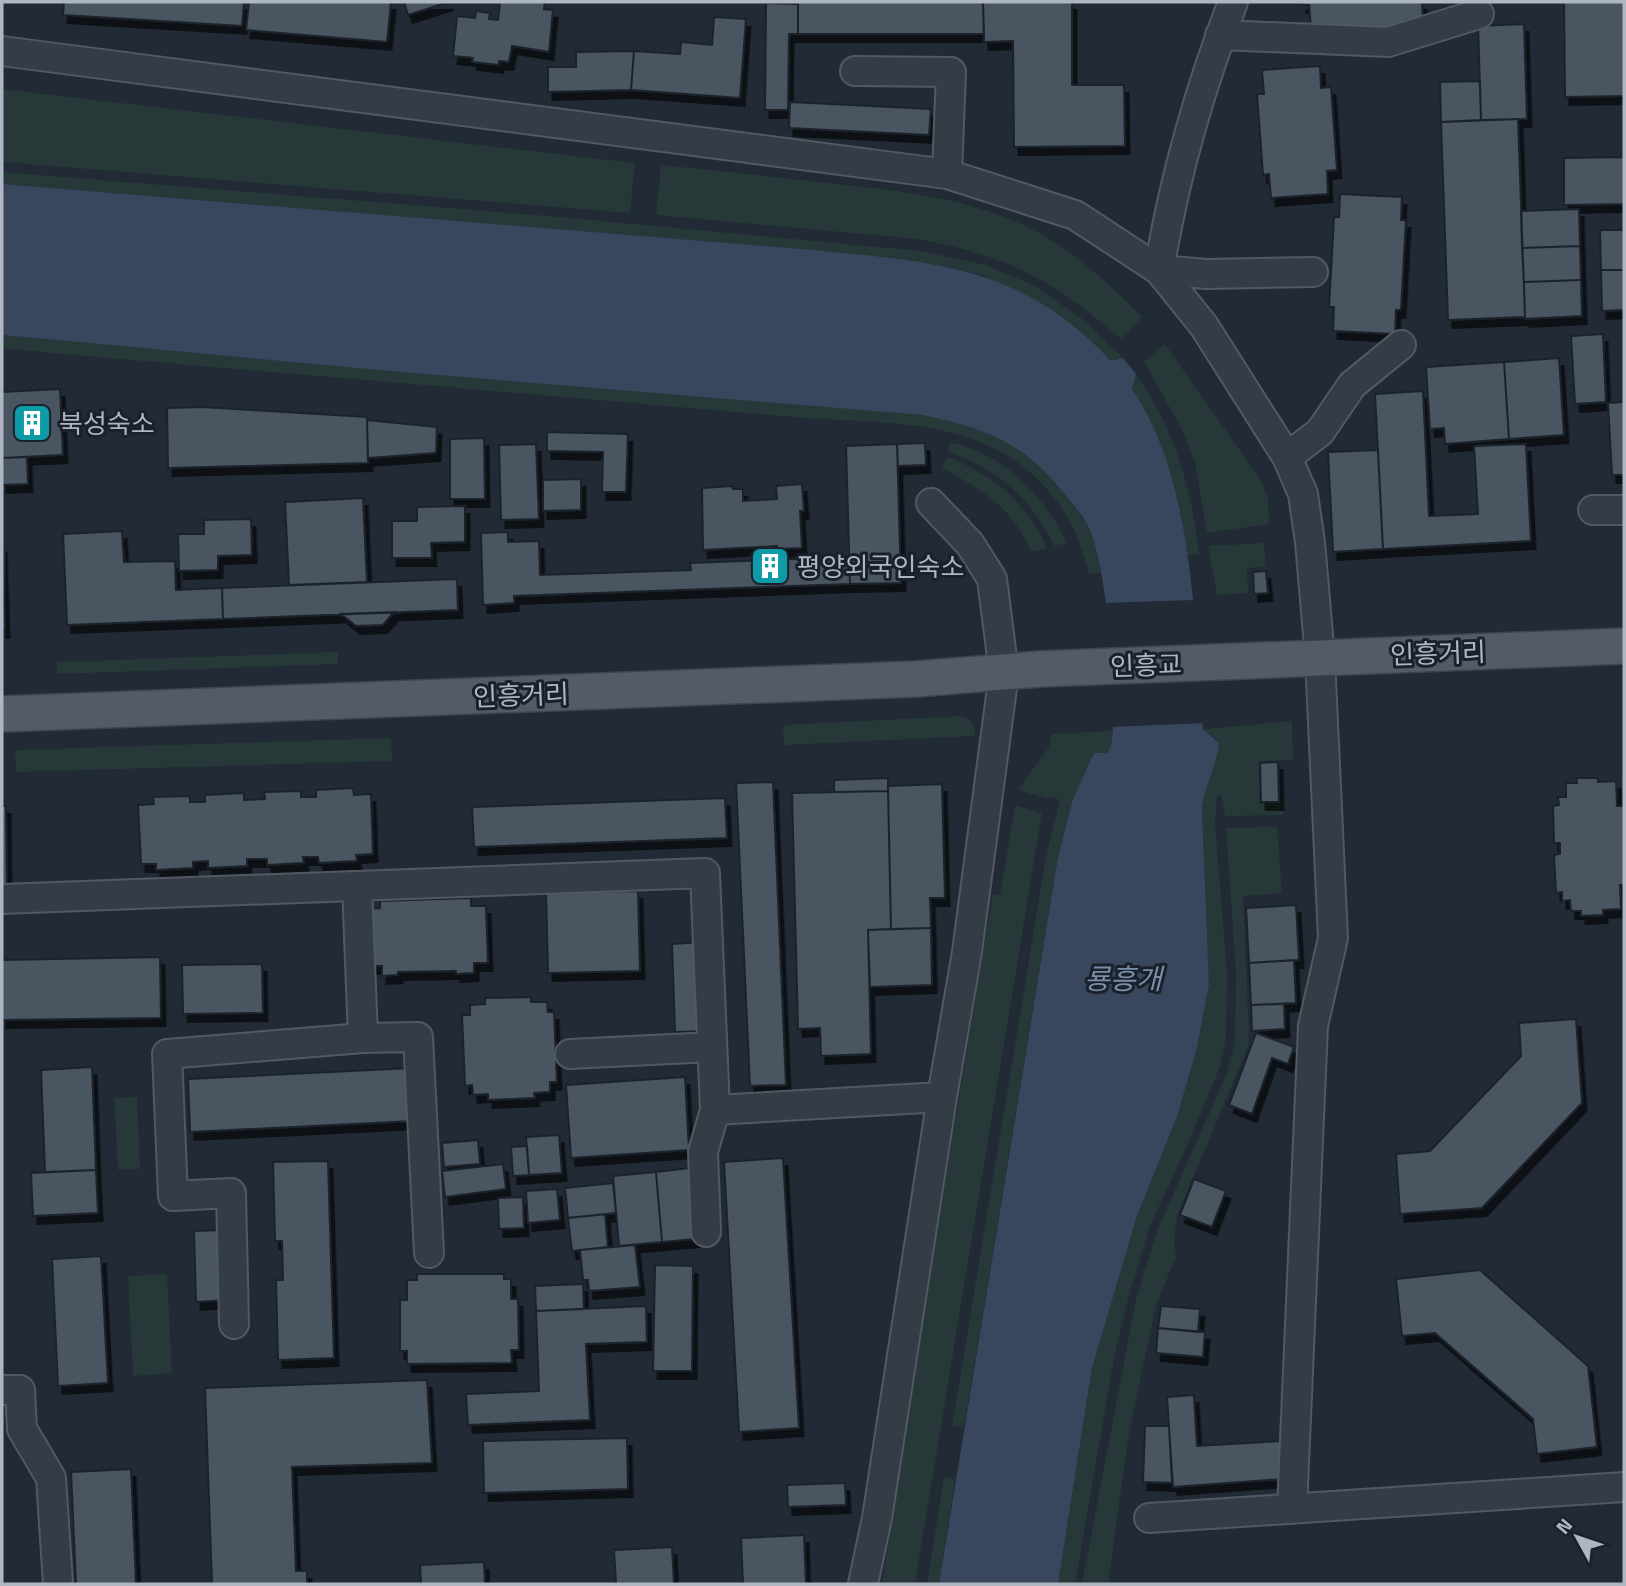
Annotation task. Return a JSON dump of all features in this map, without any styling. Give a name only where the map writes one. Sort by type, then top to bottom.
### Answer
[{"type":"main road","name":"인흥거리","points":[[1253,661],[1624,646]]},
{"type":"main road","name":"인흥교","points":[[1040,669],[1253,661]]},
{"type":"main road","name":"인흥거리","points":[[2,714],[889,680],[1040,669]]},
{"type":"street","points":[[1159,270],[1181,162],[1233,2]]},
{"type":"street","points":[[1220,36],[1388,42],[1479,14]]},
{"type":"street","points":[[2,51],[947,174],[1075,215],[1159,270],[1204,326],[1287,457],[1303,494],[1310,542],[1320,658],[1333,939],[1313,1026],[1292,1509]]},
{"type":"street","points":[[856,71],[951,72],[947,174]]},
{"type":"street","points":[[1159,270],[1207,274],[1313,272]]},
{"type":"street","points":[[1287,457],[1320,432],[1353,385],[1401,345]]},
{"type":"street","points":[[863,1584],[877,1518],[967,952],[1004,673],[992,579],[970,544],[931,503]]},
{"type":"street","points":[[1593,510],[1624,510]]},
{"type":"street","points":[[2,899],[705,873],[715,1110],[703,1152],[706,1232]]},
{"type":"street","points":[[357,886],[363,1038]]},
{"type":"street","points":[[234,1324],[231,1194],[173,1196],[167,1054],[363,1038],[418,1037],[429,1253]]},
{"type":"street","points":[[570,1054],[712,1047]]},
{"type":"street","points":[[715,1110],[942,1097]]},
{"type":"street","points":[[2,1390],[20,1390],[22,1429],[51,1478],[58,1584]]},
{"type":"street","points":[[1149,1518],[1624,1488]]},
{"type":"shaded area","points":[[2,89],[635,163],[630,213],[2,162]]},
{"type":"shaded area","points":[[661,165],[902,192],[984,210],[1010,219],[1063,247],[1120,294],[1142,317],[1121,339],[1072,300],[1027,272],[977,253],[917,239],[656,215]]},
{"type":"shaded area","points":[[2,172],[549,216],[921,251],[986,265],[1035,286],[1085,321],[1123,358],[1111,362],[1100,350],[985,276],[950,267],[895,258],[790,248],[2,184]]},
{"type":"shaded area","points":[[2,335],[400,372],[922,415],[946,420],[1004,441],[1037,464],[1085,521],[1101,573],[1089,573],[1072,524],[1043,485],[1015,461],[985,444],[952,433],[881,422],[806,418],[2,348]]},
{"type":"shaded area","points":[[1165,344],[1262,482],[1268,500],[1269,524],[1207,533],[1195,462],[1183,432],[1144,361]]},
{"type":"shaded area","points":[[1136,374],[1171,437],[1192,506],[1199,554],[1187,555],[1180,510],[1169,469],[1153,429],[1132,389]]},
{"type":"shaded area","points":[[949,442],[987,456],[1020,479],[1058,525],[1067,543],[1054,546],[1024,500],[982,467],[948,452]]},
{"type":"shaded area","points":[[947,457],[979,472],[1006,492],[1029,517],[1047,548],[1031,552],[1015,523],[995,502],[942,468]]},
{"type":"shaded area","points":[[1264,543],[1266,567],[1247,568],[1248,593],[1217,595],[1208,546]]},
{"type":"shaded area","points":[[338,652],[338,664],[57,674],[57,662]]},
{"type":"shaded area","points":[[960,716],[972,722],[975,736],[784,745],[783,725]]},
{"type":"shaded area","points":[[1292,721],[1293,760],[1259,761],[1259,804],[1283,804],[1283,815],[1225,816],[1221,794],[1217,796],[1215,822],[1227,973],[1226,1039],[1220,1067],[1150,1226],[1115,1353],[1075,1584],[1058,1584],[1092,1368],[1137,1216],[1177,1117],[1197,1048],[1209,985],[1202,807],[1204,789],[1212,772],[1216,739],[1203,729]]},
{"type":"shaded area","points":[[1113,731],[1111,747],[1107,753],[1094,753],[1073,799],[1058,857],[964,1427],[952,1426],[1046,857],[1060,800],[1018,790],[1049,747],[1051,734]]},
{"type":"shaded area","points":[[391,738],[392,761],[16,772],[15,750]]},
{"type":"shaded area","points":[[1015,805],[1042,813],[915,1584],[882,1584],[993,894],[1000,895]]},
{"type":"shaded area","points":[[1277,827],[1282,893],[1243,896],[1248,1047],[1177,1216],[1174,1241],[1176,1257],[1156,1305],[1129,1433],[1108,1584],[1082,1584],[1136,1299],[1157,1231],[1227,1073],[1235,1041],[1236,972],[1226,828]]},
{"type":"shaded area","points":[[137,1097],[140,1169],[118,1170],[114,1098]]},
{"type":"shaded area","points":[[167,1274],[172,1373],[133,1376],[128,1276]]},
{"type":"shaded area","points":[[944,1477],[955,1479],[939,1584],[927,1584]]},
{"type":"water","name":"룡흥개","points":[[2,184],[790,248],[923,263],[964,271],[1002,284],[1039,302],[1076,327],[1111,361],[1123,358],[1136,374],[1132,389],[1153,426],[1180,508],[1193,598],[1203,729],[1219,743],[1202,807],[1209,985],[1197,1048],[1177,1117],[1137,1216],[1092,1368],[1058,1584],[939,1584],[1058,857],[1073,799],[1094,753],[1107,753],[1111,747],[1113,731],[1110,658],[1103,584],[1092,536],[1078,510],[1035,463],[1003,440],[966,426],[922,415],[400,372],[2,335]]},
{"type":"pier","points":[[1195,600],[1206,723],[1109,727],[1102,603]]},
{"type":"building","points":[[64,2],[244,2],[242,26],[63,15]]},
{"type":"building","points":[[249,2],[391,2],[387,42],[246,30]]},
{"type":"building","points":[[404,2],[449,2],[408,15]]},
{"type":"building","points":[[500,2],[545,2],[544,9],[553,10],[549,52],[512,46],[509,62],[499,61],[499,65],[472,62],[473,58],[453,56],[457,16],[475,18],[476,11],[490,13],[489,19],[498,20]]},
{"type":"building","points":[[798,2],[983,2],[984,34],[798,34]]},
{"type":"building","points":[[983,2],[1072,2],[1072,85],[1124,85],[1125,146],[1014,147],[1013,41],[984,42]]},
{"type":"building","points":[[1302,2],[1422,2],[1423,20],[1405,21],[1406,27],[1328,31],[1311,27],[1309,5],[1302,5]]},
{"type":"building","points":[[1564,2],[1624,2],[1624,96],[1565,97]]},
{"type":"building","points":[[766,3],[798,4],[798,34],[789,34],[788,110],[765,110]]},
{"type":"building","points":[[714,17],[746,19],[740,98],[631,90],[634,51],[680,54],[681,42],[712,45]]},
{"type":"building","points":[[1524,24],[1527,119],[1481,120],[1478,26]]},
{"type":"building","points":[[634,51],[631,90],[548,92],[548,67],[576,67],[576,52]]},
{"type":"building","points":[[1320,66],[1321,88],[1331,87],[1337,170],[1327,171],[1328,194],[1271,198],[1269,174],[1263,175],[1257,94],[1264,94],[1262,70]]},
{"type":"building","points":[[1480,81],[1481,120],[1441,122],[1440,82]]},
{"type":"building","points":[[790,102],[931,109],[929,135],[789,128]]},
{"type":"building","points":[[1518,119],[1525,317],[1448,320],[1441,122]]},
{"type":"building","points":[[1624,157],[1624,204],[1564,205],[1564,158]]},
{"type":"building","points":[[1340,194],[1402,197],[1401,220],[1406,220],[1401,310],[1396,310],[1395,334],[1333,331],[1334,307],[1329,307],[1334,217],[1339,217]]},
{"type":"building","points":[[1579,209],[1580,246],[1522,248],[1521,211]]},
{"type":"building","points":[[1600,230],[1624,230],[1624,270],[1601,270]]},
{"type":"building","points":[[1580,246],[1581,280],[1524,282],[1522,248]]},
{"type":"building","points":[[1601,270],[1624,270],[1624,310],[1602,311]]},
{"type":"building","points":[[1581,280],[1582,316],[1525,319],[1524,282]]},
{"type":"building","points":[[1603,334],[1606,402],[1575,404],[1571,336]]},
{"type":"building","points":[[1559,358],[1564,435],[1509,439],[1504,362]]},
{"type":"building","points":[[1504,362],[1509,439],[1445,444],[1444,428],[1430,429],[1426,367]]},
{"type":"building","name":"북성숙소","points":[[60,389],[63,455],[2,458],[2,392]]},
{"type":"building","points":[[1423,391],[1429,516],[1478,514],[1474,446],[1526,444],[1531,541],[1383,549],[1375,394]]},
{"type":"building","points":[[1624,402],[1624,475],[1612,475],[1608,403]]},
{"type":"building","points":[[202,407],[367,417],[368,463],[168,468],[167,408]]},
{"type":"building","points":[[367,420],[437,427],[436,453],[368,458]]},
{"type":"building","points":[[547,432],[628,434],[626,492],[602,492],[603,452],[547,451]]},
{"type":"building","points":[[484,438],[485,499],[450,499],[450,439]]},
{"type":"building","points":[[925,443],[926,465],[898,466],[897,444]]},
{"type":"building","points":[[536,444],[539,519],[501,520],[499,445]]},
{"type":"building","points":[[897,444],[901,583],[850,584],[846,446]]},
{"type":"building","points":[[1378,450],[1383,549],[1333,552],[1328,452]]},
{"type":"building","points":[[27,457],[28,484],[2,485],[2,458]]},
{"type":"building","points":[[581,479],[581,510],[543,511],[543,480]]},
{"type":"building","points":[[802,484],[802,548],[777,549],[777,546],[703,550],[702,488],[732,486],[733,489],[743,489],[743,501],[777,499],[776,486]]},
{"type":"building","points":[[363,498],[367,582],[289,585],[285,502]]},
{"type":"building","points":[[465,506],[465,542],[431,543],[432,558],[392,558],[392,521],[417,521],[417,507]]},
{"type":"building","points":[[251,519],[252,555],[218,556],[218,570],[179,571],[178,534],[204,534],[204,520]]},
{"type":"building","points":[[122,531],[124,562],[175,561],[176,590],[222,588],[223,619],[67,625],[63,534]]},
{"type":"building","name":"평양외국인숙소","points":[[508,532],[508,542],[539,541],[540,575],[691,570],[690,563],[849,557],[850,584],[514,596],[514,603],[483,605],[481,533]]},
{"type":"building","points":[[2,544],[5,630],[2,630]]},
{"type":"building","points":[[1266,571],[1268,593],[1254,594],[1253,572]]},
{"type":"building","points":[[457,579],[458,610],[223,619],[222,588]]},
{"type":"building","points":[[394,612],[383,625],[356,626],[341,614]]},
{"type":"building","points":[[1278,762],[1279,802],[1261,802],[1260,763]]},
{"type":"building","points":[[888,778],[888,791],[834,792],[834,780]]},
{"type":"building","points":[[1576,778],[1598,778],[1598,782],[1616,781],[1617,806],[1624,806],[1624,885],[1620,885],[1621,909],[1603,910],[1603,915],[1581,916],[1581,911],[1571,911],[1570,900],[1562,901],[1562,892],[1556,893],[1554,855],[1560,854],[1560,843],[1554,843],[1553,806],[1559,805],[1558,797],[1566,797],[1566,783],[1577,783]]},
{"type":"building","points":[[773,782],[786,1085],[750,1086],[736,783]]},
{"type":"building","points":[[942,784],[945,898],[930,898],[931,928],[891,929],[888,786]]},
{"type":"building","points":[[353,788],[354,795],[371,794],[373,854],[356,855],[357,861],[319,863],[318,857],[303,857],[304,863],[267,865],[267,859],[247,859],[247,866],[208,868],[208,861],[193,862],[193,868],[156,870],[156,864],[141,864],[138,805],[154,804],[153,797],[190,796],[190,802],[205,802],[205,795],[244,793],[244,800],[265,799],[264,792],[301,791],[301,797],[316,797],[316,790]]},
{"type":"building","points":[[888,791],[891,929],[868,930],[871,1054],[821,1056],[820,1028],[798,1029],[792,793]]},
{"type":"building","points":[[725,798],[727,838],[474,847],[472,807]]},
{"type":"building","points":[[2,806],[6,806],[7,894],[2,894]]},
{"type":"building","points":[[638,891],[640,971],[548,973],[546,892]]},
{"type":"building","points":[[471,898],[471,906],[486,906],[488,963],[474,963],[474,973],[398,972],[398,975],[382,976],[382,966],[368,966],[367,909],[380,908],[380,901]]},
{"type":"building","points":[[1296,905],[1299,960],[1249,963],[1246,908]]},
{"type":"building","points":[[931,928],[932,985],[870,987],[868,930]]},
{"type":"building","points":[[701,942],[705,1031],[675,1032],[672,944]]},
{"type":"building","points":[[160,957],[161,1018],[2,1020],[2,960]]},
{"type":"building","points":[[1294,960],[1296,1003],[1251,1005],[1249,963]]},
{"type":"building","points":[[262,964],[263,1013],[183,1014],[182,965]]},
{"type":"building","points":[[531,997],[531,1002],[547,1002],[548,1012],[554,1012],[557,1082],[550,1082],[550,1092],[534,1093],[535,1098],[488,1100],[488,1094],[473,1095],[472,1085],[465,1086],[462,1015],[470,1015],[470,1005],[485,1004],[485,998]]},
{"type":"building","points":[[1284,1004],[1285,1029],[1252,1031],[1251,1005]]},
{"type":"building","points":[[1576,1019],[1582,1103],[1482,1208],[1400,1214],[1396,1154],[1430,1151],[1521,1056],[1519,1023]]},
{"type":"building","points":[[1256,1033],[1294,1047],[1288,1064],[1272,1058],[1252,1114],[1229,1105]]},
{"type":"building","points":[[92,1067],[96,1170],[45,1172],[41,1070]]},
{"type":"building","points":[[412,1068],[414,1121],[190,1132],[188,1079]]},
{"type":"building","points":[[685,1077],[689,1150],[571,1158],[566,1085]]},
{"type":"building","points":[[559,1135],[562,1173],[529,1175],[526,1137]]},
{"type":"building","points":[[478,1140],[480,1164],[444,1167],[442,1143]]},
{"type":"building","points":[[527,1146],[529,1175],[513,1176],[511,1147]]},
{"type":"building","points":[[783,1158],[799,1428],[739,1432],[724,1162]]},
{"type":"building","points":[[328,1161],[334,1358],[278,1360],[276,1280],[283,1280],[282,1241],[275,1241],[273,1162]]},
{"type":"building","points":[[503,1164],[506,1189],[445,1197],[442,1171]]},
{"type":"building","points":[[690,1168],[696,1239],[662,1242],[656,1172]]},
{"type":"building","points":[[96,1170],[98,1213],[33,1216],[31,1173]]},
{"type":"building","points":[[656,1172],[662,1242],[619,1246],[613,1176]]},
{"type":"building","points":[[1194,1179],[1226,1191],[1212,1227],[1180,1215]]},
{"type":"building","points":[[613,1183],[616,1213],[568,1218],[565,1188]]},
{"type":"building","points":[[557,1189],[560,1220],[528,1223],[526,1191]]},
{"type":"building","points":[[523,1197],[524,1228],[499,1229],[498,1198]]},
{"type":"building","points":[[605,1214],[608,1247],[572,1251],[568,1218]]},
{"type":"building","points":[[225,1230],[228,1300],[196,1302],[194,1231]]},
{"type":"building","points":[[635,1245],[640,1287],[589,1291],[588,1280],[583,1280],[580,1250]]},
{"type":"building","points":[[101,1256],[108,1383],[58,1386],[52,1259]]},
{"type":"building","points":[[655,1265],[693,1266],[692,1371],[653,1371]]},
{"type":"building","points":[[1480,1270],[1588,1366],[1597,1447],[1537,1454],[1533,1419],[1435,1333],[1402,1336],[1396,1279]]},
{"type":"building","points":[[417,1274],[504,1274],[504,1279],[511,1279],[511,1299],[518,1299],[519,1350],[511,1350],[512,1363],[407,1364],[407,1351],[400,1351],[400,1300],[407,1300],[407,1280],[417,1280]]},
{"type":"building","points":[[583,1284],[584,1309],[536,1311],[535,1286]]},
{"type":"building","points":[[646,1306],[647,1342],[586,1344],[590,1420],[468,1425],[466,1394],[539,1391],[536,1311]]},
{"type":"building","points":[[1161,1306],[1200,1309],[1198,1332],[1158,1328]]},
{"type":"building","points":[[1158,1328],[1205,1332],[1203,1357],[1156,1353]]},
{"type":"building","points":[[427,1380],[432,1463],[292,1467],[296,1571],[307,1571],[307,1584],[212,1584],[205,1388]]},
{"type":"building","points":[[1194,1395],[1197,1446],[1282,1441],[1284,1479],[1173,1487],[1167,1397]]},
{"type":"building","points":[[1145,1426],[1169,1426],[1172,1483],[1143,1482]]},
{"type":"building","points":[[627,1438],[628,1489],[484,1493],[483,1441]]},
{"type":"building","points":[[131,1469],[136,1584],[76,1584],[71,1472]]},
{"type":"building","points":[[845,1483],[846,1505],[788,1507],[787,1485]]},
{"type":"building","points":[[804,1535],[806,1584],[743,1584],[741,1538]]},
{"type":"building","points":[[672,1547],[674,1584],[616,1584],[614,1550]]},
{"type":"building","points":[[484,1562],[485,1584],[421,1584],[420,1565]]},
{"type":"place","name":"북성숙소","points":[[32,423]]},
{"type":"place","name":"평양외국인숙소","points":[[770,566]]}]
